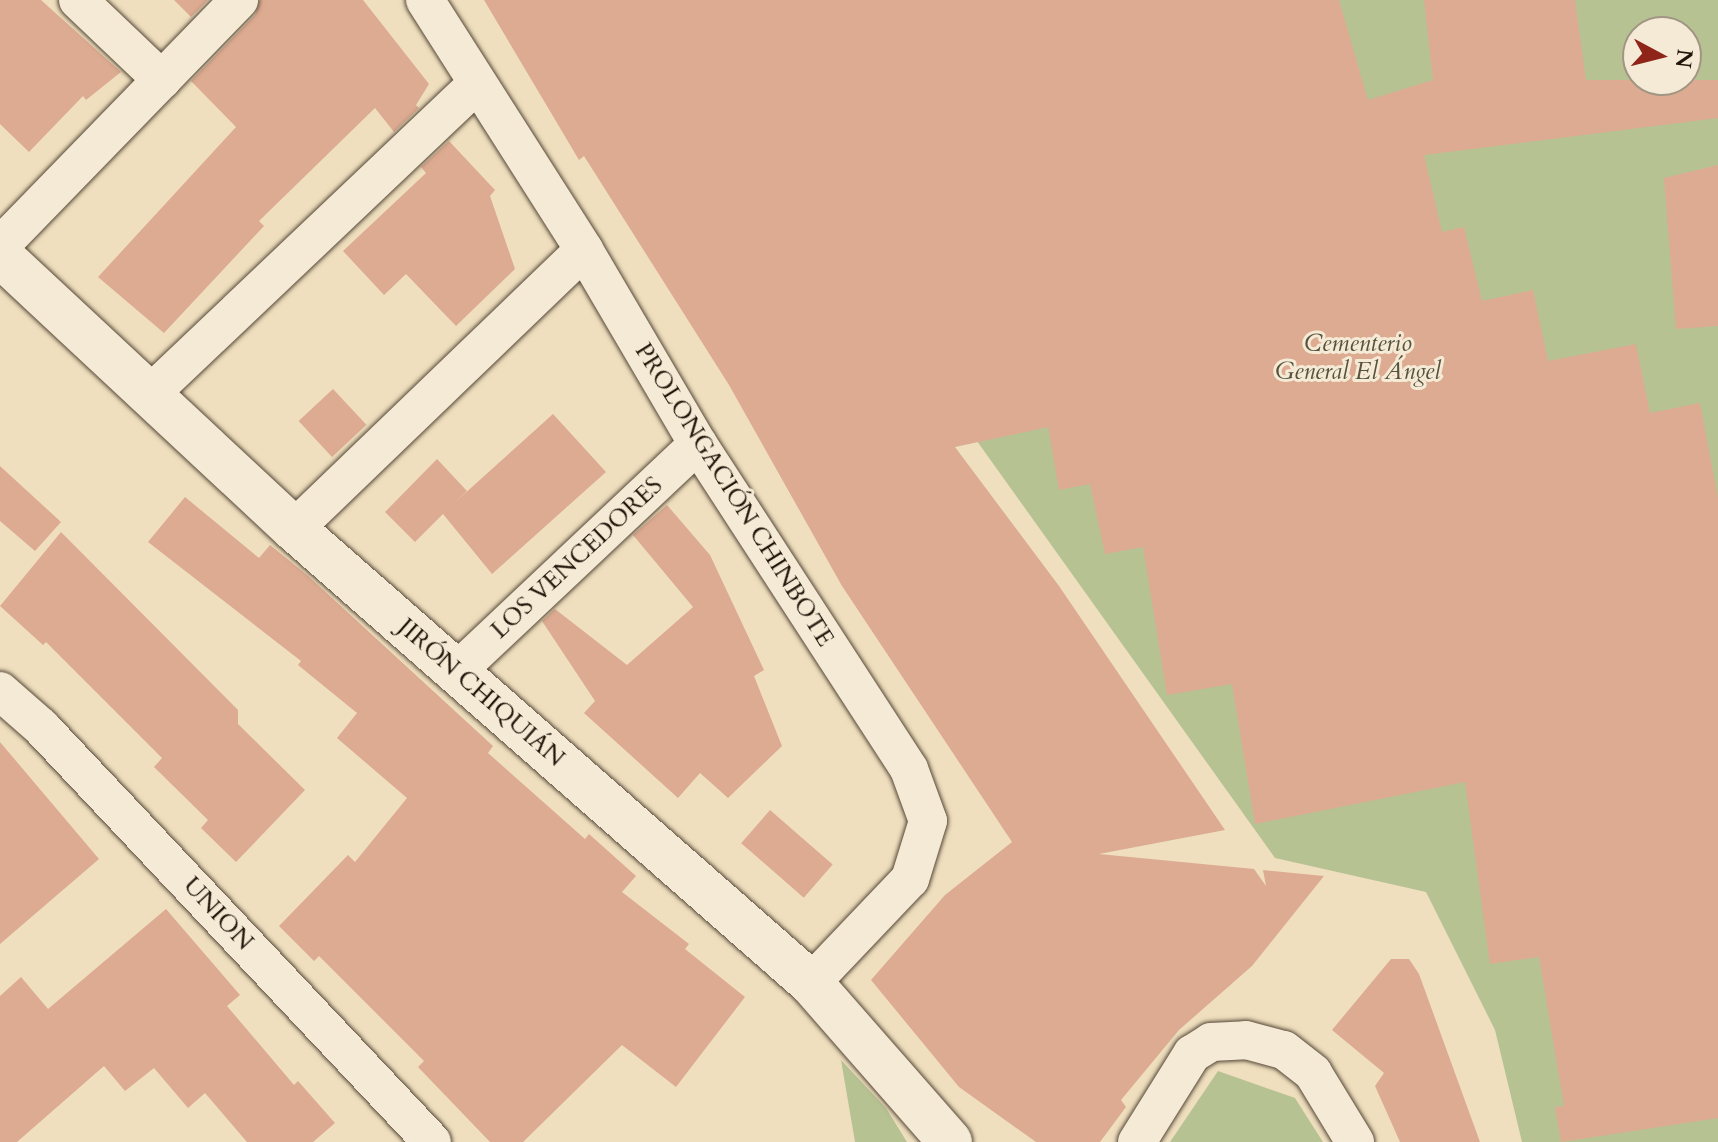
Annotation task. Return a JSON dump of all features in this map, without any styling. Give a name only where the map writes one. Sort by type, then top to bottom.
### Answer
[{"type":"street","points":[[78,0],[162,80]]},
{"type":"street","points":[[0,246],[239,0]]},
{"type":"street","name":"PROLONGACIÓN CHINBOTE","points":[[425,0],[476,85],[584,250],[698,444],[909,769],[928,821],[910,879],[811,983]]},
{"type":"street","points":[[148,396],[476,85]]},
{"type":"street","points":[[294,529],[584,250]]},
{"type":"street","name":"JIRÓN CHIQUIÁN","points":[[0,255],[294,529],[811,983],[950,1142]]},
{"type":"street","name":"LOS VENCEDORES","points":[[457,671],[698,444]]},
{"type":"street","name":"UNION","points":[[0,691],[41,727],[432,1142]]},
{"type":"street","points":[[1137,1142],[1192,1054],[1211,1042],[1246,1040],[1284,1050],[1313,1073],[1355,1142]]},
{"type":"green space","name":"Cementerio General El Ángel","points":[[706,0],[1718,0],[1718,1142],[1522,1142],[1495,1030],[1426,892],[1275,858],[859,276]]},
{"type":"green space","points":[[841,1060],[886,1108],[907,1142],[855,1142]]},
{"type":"green space","points":[[1218,1071],[1295,1098],[1323,1142],[1170,1142]]},
{"type":"building","points":[[0,0],[41,0],[121,72],[86,100],[83,96],[29,152],[0,124]]},
{"type":"building","points":[[174,0],[208,0],[191,17]]},
{"type":"building","points":[[260,0],[363,0],[429,84],[416,105],[419,108],[394,132],[375,108],[259,221],[264,226],[164,333],[98,277],[236,127],[191,81],[255,15]]},
{"type":"building","name":"Cementerio General El Ángel","points":[[484,0],[1339,0],[1368,100],[1433,80],[1424,0],[1575,0],[1586,80],[1622,80],[1622,96],[1702,96],[1702,80],[1718,80],[1718,118],[1424,155],[1442,232],[1464,227],[1482,301],[1533,290],[1548,361],[1636,344],[1650,413],[1700,403],[1718,498],[1718,1118],[1561,1142],[1555,1107],[1564,1106],[1539,957],[1490,964],[1465,782],[1255,824],[1232,684],[1167,695],[1143,547],[1105,554],[1090,484],[1059,490],[1048,427],[955,447],[1059,586],[1225,830],[1099,854],[1254,869],[1266,886],[1263,870],[1324,876],[1252,966],[1179,1030],[1121,1100],[1126,1107],[1100,1142],[1036,1142],[959,1087],[871,980],[945,895],[1012,842],[842,586],[729,385],[584,156],[579,160]]},
{"type":"building","points":[[449,141],[495,190],[490,196],[515,269],[456,326],[406,274],[384,295],[343,251],[426,173],[421,167]]},
{"type":"building","points":[[1718,165],[1718,326],[1676,329],[1664,178]]},
{"type":"building","points":[[333,389],[366,425],[332,457],[299,421]]},
{"type":"building","points":[[553,414],[606,472],[492,574],[443,514],[415,542],[385,512],[437,459],[467,491],[452,505]]},
{"type":"building","points":[[0,466],[61,522],[35,551],[0,521]]},
{"type":"building","points":[[185,497],[259,558],[270,545],[307,575],[493,746],[488,753],[585,839],[589,834],[636,876],[622,892],[689,944],[685,949],[745,997],[676,1087],[622,1045],[523,1142],[490,1142],[418,1067],[424,1061],[319,956],[314,961],[279,926],[348,855],[355,862],[407,798],[337,738],[357,713],[298,665],[301,661],[148,542]]},
{"type":"building","points":[[667,505],[710,555],[764,670],[754,676],[782,746],[728,798],[700,773],[678,798],[584,713],[595,701],[542,621],[555,609],[627,665],[693,607],[633,535]]},
{"type":"building","points":[[61,532],[238,710],[238,724],[305,790],[236,862],[201,828],[208,820],[154,767],[162,758],[46,642],[43,645],[0,606]]},
{"type":"building","points":[[0,742],[99,859],[0,944]]},
{"type":"building","points":[[770,810],[833,864],[804,898],[741,843]]},
{"type":"building","points":[[166,909],[240,995],[227,1006],[294,1085],[298,1081],[335,1123],[313,1142],[247,1142],[205,1093],[188,1108],[154,1068],[125,1091],[104,1066],[17,1142],[0,1142],[0,996],[21,977],[48,1009]]},
{"type":"building","points":[[1391,959],[1409,959],[1419,974],[1480,1142],[1400,1142],[1375,1086],[1384,1073],[1332,1030]]}]
